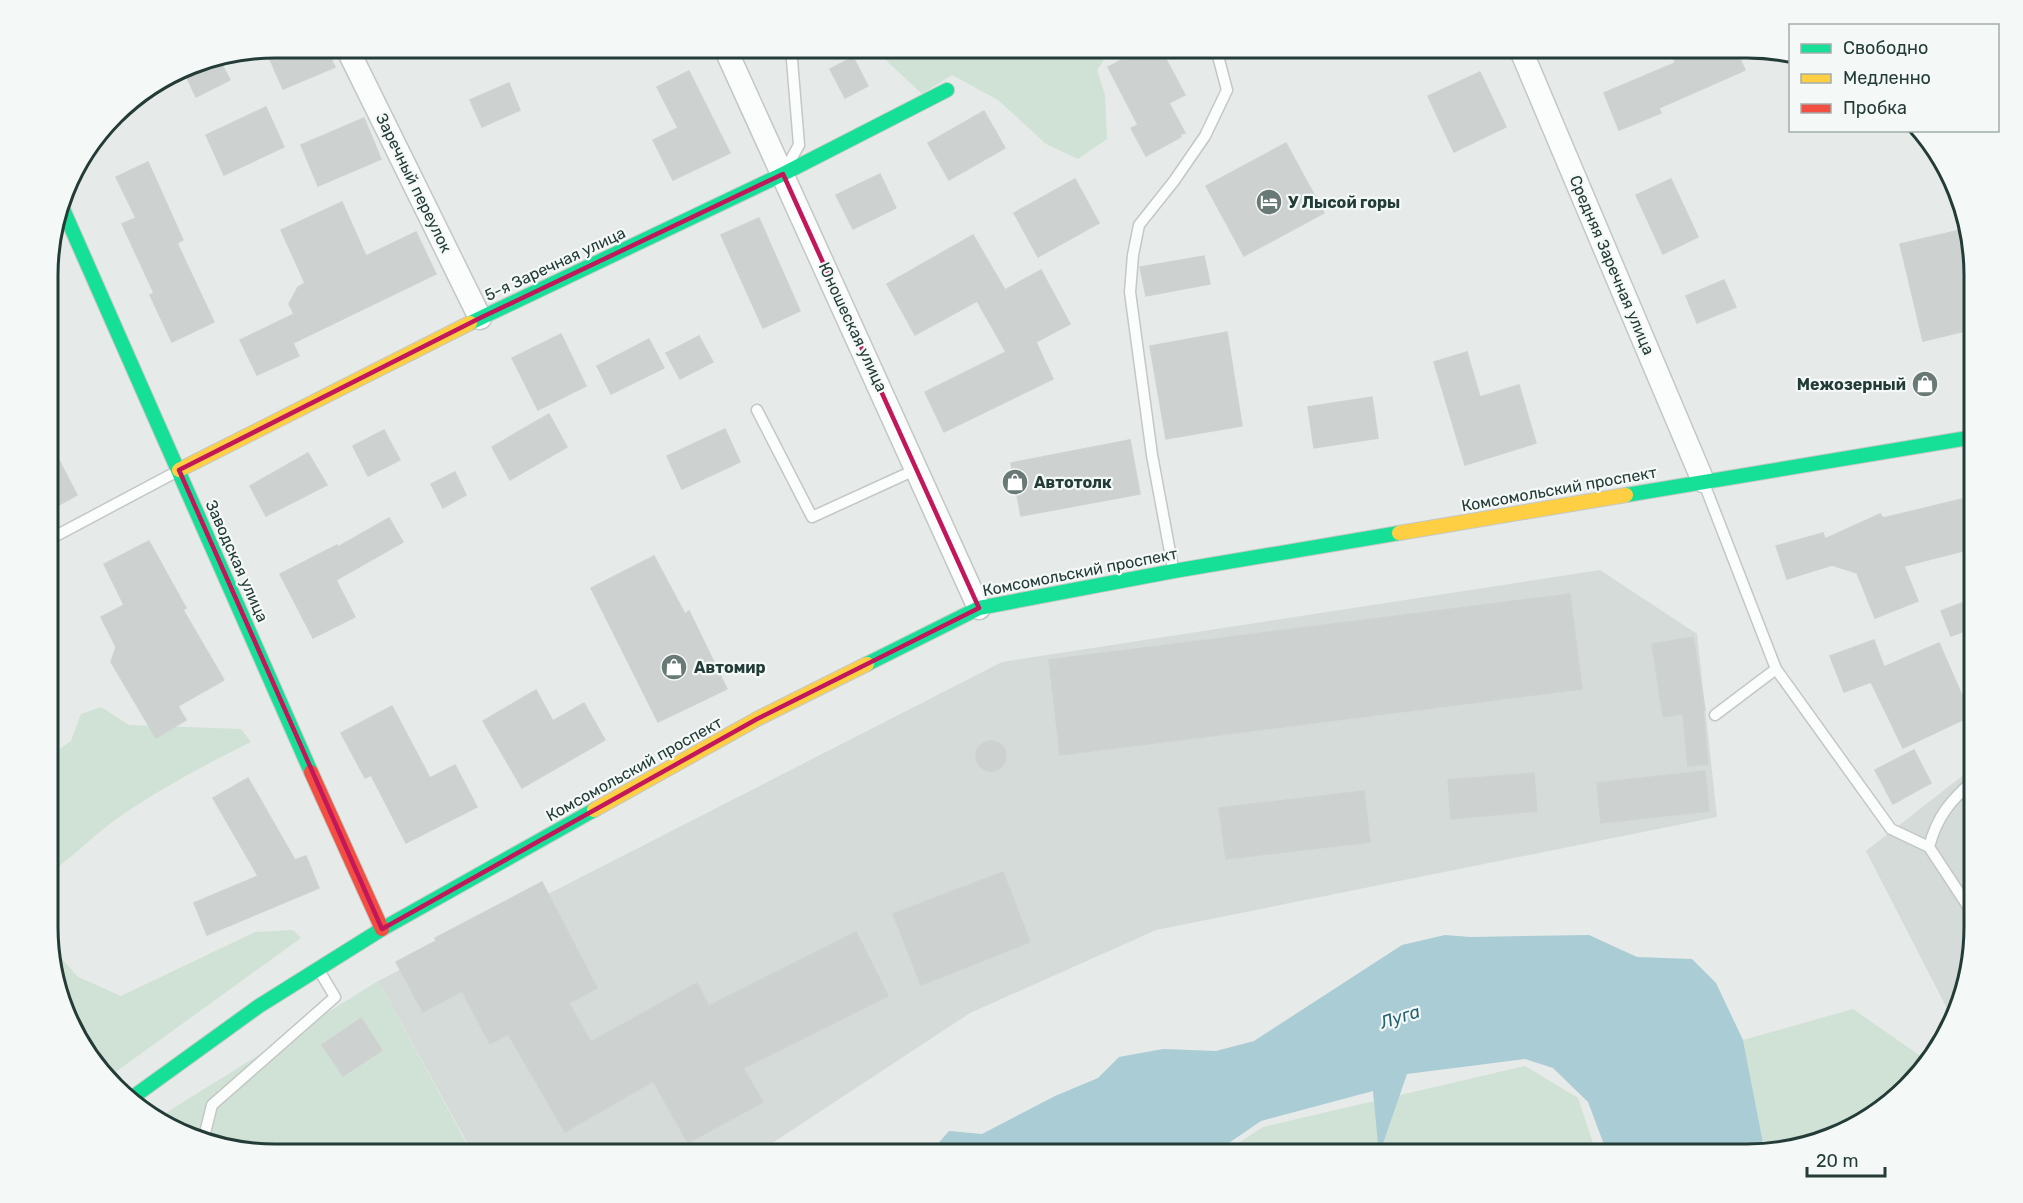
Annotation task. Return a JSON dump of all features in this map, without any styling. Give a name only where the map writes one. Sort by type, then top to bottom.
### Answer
[{"type":"main road","name":"5-я Заречная улица","points":[[178,470],[480,318],[783,174],[947,90]]},
{"type":"main road","name":"Заводская улица","points":[[67,217],[382,929]]},
{"type":"main road","name":"Комсомольский проспект","points":[[136,1095],[259,1006],[382,929],[757,719],[979,608],[1174,571],[1964,439]]},
{"type":"street","name":"Заречный переулок","points":[[352,58],[480,318]]},
{"type":"street","name":"Юношеская улица","points":[[730,58],[979,608]]},
{"type":"street","name":"Средняя Заречная улица","points":[[1524,58],[1703,482]]},
{"type":"lane","points":[[783,174],[799,145],[792,58]]},
{"type":"lane","points":[[1174,571],[1152,455],[1131,304],[1133,255],[1139,225],[1174,182],[1205,136],[1227,90],[1219,58]]},
{"type":"lane","points":[[758,410],[812,517],[917,469]]},
{"type":"lane","points":[[58,535],[178,470]]},
{"type":"lane","points":[[1703,482],[1776,669],[1891,829],[1929,847],[1964,900]]},
{"type":"lane","points":[[1715,715],[1776,669]]},
{"type":"lane","points":[[1929,847],[1934,826],[1946,808],[1964,789]]},
{"type":"lane","points":[[204,1132],[212,1105],[335,997],[318,969]]},
{"type":"highlighted area","points":[[783,174],[979,608],[757,719],[382,929],[179,470],[480,318]]},
{"type":"shaded area","points":[[1600,570],[1697,634],[1717,817],[1156,930],[970,1013],[771,1144],[468,1144],[378,981],[1002,662]]},
{"type":"shaded area","points":[[1964,775],[1964,942],[1957,984],[1948,1010],[1866,851]]},
{"type":"green space","points":[[884,58],[1105,58],[1097,70],[1105,95],[1107,139],[1078,159],[1046,144],[998,100],[952,75],[922,94]]},
{"type":"green space","points":[[101,707],[129,725],[241,729],[251,742],[185,776],[138,805],[113,822],[58,867],[58,750],[71,741],[81,714]]},
{"type":"green space","points":[[293,930],[301,938],[114,1073],[112,1071],[95,1048],[75,1010],[60,957],[78,977],[121,996],[255,932]]},
{"type":"green space","points":[[378,981],[467,1144],[247,1143],[206,1133],[165,1114]]},
{"type":"green space","points":[[1853,1009],[1922,1057],[1891,1091],[1856,1115],[1817,1133],[1763,1144],[1743,1040]]},
{"type":"green space","points":[[1525,1066],[1578,1098],[1593,1144],[1237,1144],[1263,1127]]},
{"type":"water","name":"Луга","points":[[1445,935],[1470,937],[1589,935],[1637,957],[1692,959],[1716,983],[1743,1040],[1763,1144],[1604,1144],[1588,1102],[1553,1068],[1525,1059],[1407,1074],[1383,1144],[1378,1144],[1373,1091],[1261,1121],[1227,1144],[938,1144],[949,1131],[982,1134],[1055,1096],[1098,1078],[1119,1057],[1163,1049],[1216,1051],[1254,1041],[1402,945]]},
{"type":"building","points":[[270,58],[331,58],[335,67],[283,89]]},
{"type":"building","points":[[854,58],[868,86],[845,98],[830,69]]},
{"type":"building","points":[[1125,58],[1165,58],[1185,95],[1169,103],[1185,133],[1146,156],[1131,128],[1138,125],[1108,67]]},
{"type":"building","points":[[1740,58],[1745,70],[1659,108],[1661,113],[1619,130],[1604,93],[1675,63],[1674,59]]},
{"type":"building","points":[[222,65],[230,80],[196,97],[187,78]]},
{"type":"building","points":[[689,71],[730,153],[727,152],[728,154],[673,180],[653,140],[678,128],[657,87]]},
{"type":"building","points":[[1480,72],[1506,127],[1454,152],[1428,96]]},
{"type":"building","points":[[509,83],[520,110],[482,127],[470,100]]},
{"type":"building","points":[[266,107],[284,147],[224,175],[206,135]]},
{"type":"building","points":[[984,111],[1005,148],[949,180],[928,143]]},
{"type":"building","points":[[364,118],[381,159],[318,186],[301,145]]},
{"type":"building","points":[[1286,143],[1324,213],[1244,256],[1206,186]]},
{"type":"building","points":[[148,162],[183,240],[177,243],[214,322],[172,342],[150,295],[154,293],[122,224],[136,218],[116,177]]},
{"type":"building","points":[[880,174],[896,208],[853,229],[836,195]]},
{"type":"building","points":[[1075,179],[1099,223],[1038,257],[1014,213]]},
{"type":"building","points":[[1671,179],[1698,237],[1663,254],[1636,195]]},
{"type":"building","points":[[342,202],[366,256],[416,232],[436,274],[293,343],[299,356],[257,375],[240,340],[294,314],[289,304],[298,287],[305,283],[281,230]]},
{"type":"building","points":[[759,218],[800,311],[763,328],[721,235]]},
{"type":"building","points":[[1959,230],[1964,261],[1964,331],[1923,341],[1900,244]]},
{"type":"building","points":[[973,235],[1005,290],[1041,270],[1070,324],[1036,342],[1053,379],[944,432],[925,392],[1006,352],[977,301],[915,335],[887,284]]},
{"type":"building","points":[[1204,256],[1210,284],[1146,296],[1140,267]]},
{"type":"building","points":[[1724,280],[1736,307],[1697,323],[1686,296]]},
{"type":"building","points":[[1227,332],[1242,426],[1166,439],[1150,346]]},
{"type":"building","points":[[561,334],[586,386],[538,410],[512,358]]},
{"type":"building","points":[[699,336],[713,362],[680,379],[666,353]]},
{"type":"building","points":[[649,339],[664,368],[611,394],[597,366]]},
{"type":"building","points":[[1467,352],[1480,397],[1519,385],[1536,443],[1465,465],[1434,362]]},
{"type":"building","points":[[1372,397],[1378,438],[1314,448],[1308,407]]},
{"type":"building","points":[[549,414],[567,447],[510,480],[492,447]]},
{"type":"building","points":[[725,429],[740,462],[682,489],[667,456]]},
{"type":"building","points":[[384,430],[400,460],[368,476],[353,446]]},
{"type":"building","points":[[1130,440],[1140,494],[1021,516],[1011,463]]},
{"type":"building","points":[[308,453],[327,485],[266,516],[250,486]]},
{"type":"building","points":[[58,458],[77,495],[58,506]]},
{"type":"building","points":[[455,472],[466,495],[443,508],[431,484]]},
{"type":"building","points":[[1964,499],[1964,551],[1904,566],[1918,601],[1875,618],[1857,573],[1832,565],[1787,579],[1776,546],[1823,533],[1825,539],[1880,514],[1883,518]]},
{"type":"building","points":[[389,518],[403,542],[336,580],[355,617],[313,638],[280,574],[337,545],[338,547]]},
{"type":"building","points":[[149,541],[148,544],[150,543],[186,608],[183,610],[224,680],[178,706],[186,720],[156,738],[111,662],[116,647],[101,617],[124,605],[104,564]]},
{"type":"building","points":[[654,556],[685,614],[689,611],[727,689],[658,722],[591,588]]},
{"type":"building","points":[[1570,594],[1582,689],[1060,755],[1049,660]]},
{"type":"building","points":[[1964,602],[1964,631],[1951,636],[1941,611]]},
{"type":"building","points":[[1693,637],[1705,710],[1703,710],[1708,764],[1688,766],[1683,714],[1663,717],[1652,644]]},
{"type":"building","points":[[1874,640],[1884,667],[1939,643],[1964,700],[1964,719],[1903,748],[1871,682],[1844,692],[1830,656]]},
{"type":"building","points":[[536,690],[553,721],[584,703],[605,740],[522,788],[483,721]]},
{"type":"building","points":[[392,706],[430,778],[455,765],[477,807],[406,843],[371,775],[365,778],[341,733]]},
{"type":"building","points":[[991,741],[1001,746],[1006,756],[1001,766],[991,771],[981,766],[976,756],[981,746]]},
{"type":"building","points":[[1914,750],[1931,783],[1893,804],[1875,770]]},
{"type":"building","points":[[1705,771],[1709,811],[1601,823],[1597,783]]},
{"type":"building","points":[[1534,773],[1537,811],[1451,819],[1448,780]]},
{"type":"building","points":[[248,778],[295,860],[306,856],[319,888],[207,935],[194,903],[258,876],[213,798]]},
{"type":"building","points":[[1364,791],[1370,842],[1226,859],[1219,808]]},
{"type":"building","points":[[1003,872],[1030,942],[921,985],[893,914]]},
{"type":"building","points":[[542,882],[597,988],[569,1003],[591,1042],[697,983],[709,1006],[856,932],[888,996],[743,1068],[763,1102],[688,1143],[653,1081],[565,1132],[508,1034],[490,1044],[462,991],[423,1012],[396,962],[436,941],[435,938]]},
{"type":"building","points":[[361,1018],[382,1050],[343,1076],[322,1045]]},
{"type":"traffic: fast","points":[[470,323],[783,174],[947,90]]},
{"type":"traffic: fast","points":[[67,217],[311,772]]},
{"type":"traffic: fast","points":[[1626,495],[1964,439]]},
{"type":"traffic: fast","points":[[867,664],[979,608],[1174,571],[1399,533]]},
{"type":"traffic: fast","points":[[136,1095],[259,1006],[382,929],[594,810]]},
{"type":"traffic: slow","points":[[179,470],[470,323]]},
{"type":"traffic: slow","points":[[1399,533],[1626,495]]},
{"type":"traffic: slow","points":[[594,810],[757,719],[867,664]]},
{"type":"traffic: jam","points":[[311,772],[382,929]]},
{"type":"place","name":"У Лысой горы","points":[[1269,202]]},
{"type":"place","name":"Межозерный","points":[[1925,384]]},
{"type":"place","name":"Автотолк","points":[[1015,482]]},
{"type":"place","name":"Автомир","points":[[674,667]]}]
